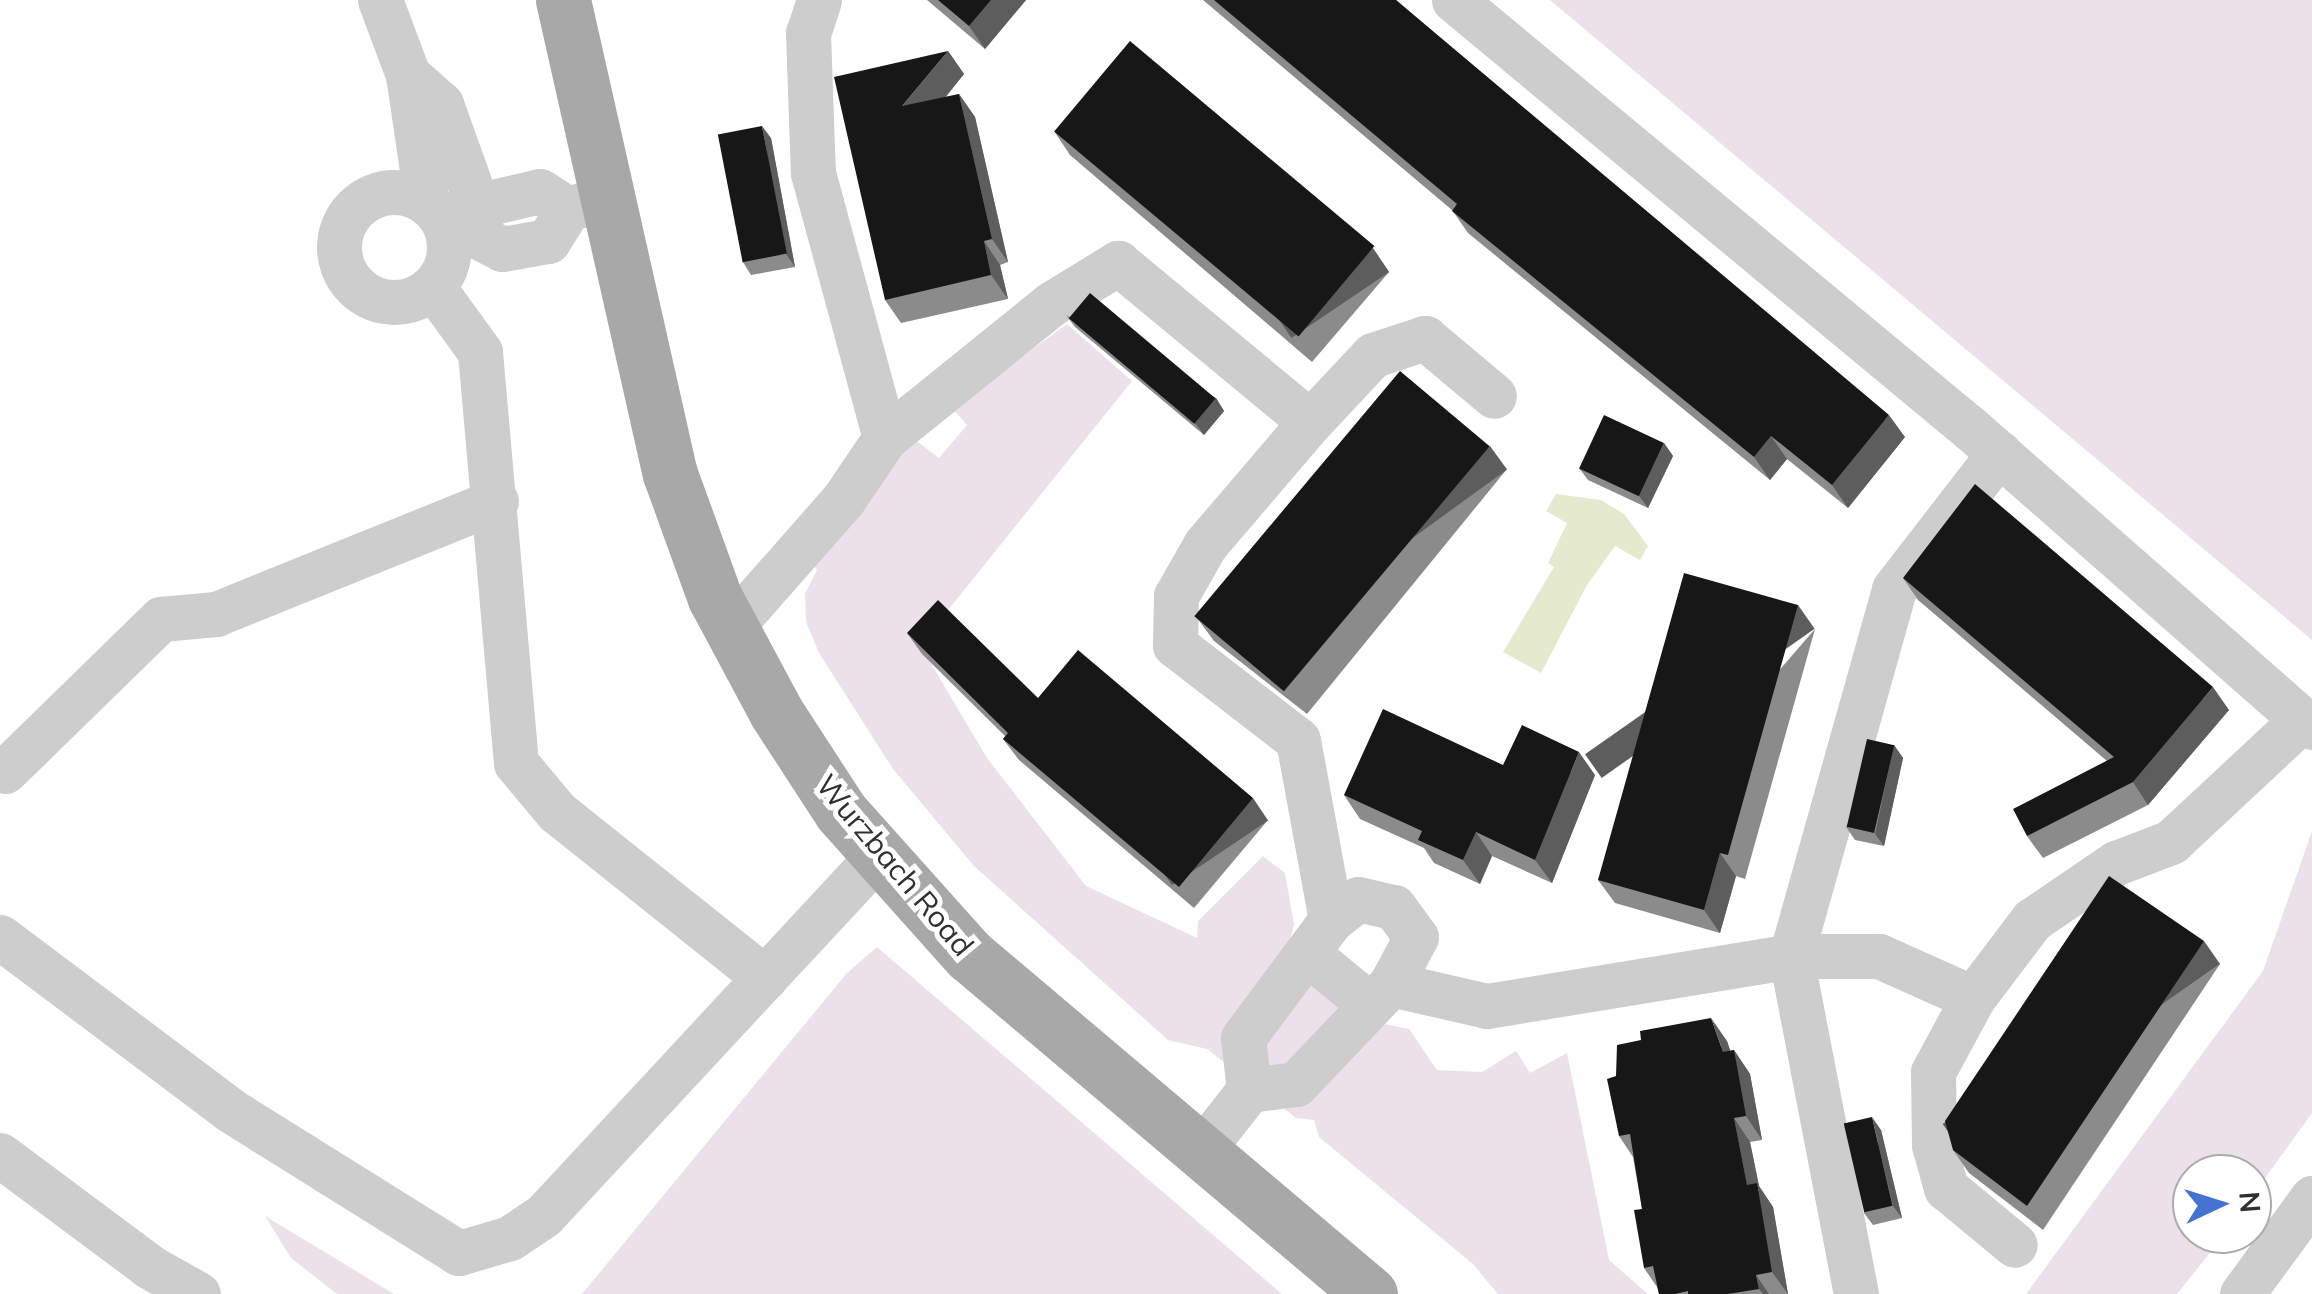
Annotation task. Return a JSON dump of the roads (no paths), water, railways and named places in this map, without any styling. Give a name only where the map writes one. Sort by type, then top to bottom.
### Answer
[{"type":"main road","name":"Wurzbach Road","points":[[563,0],[588,203],[670,474],[731,627],[776,712],[879,856],[969,955],[1198,1155],[1370,1294]]},
{"type":"street","points":[[380,0],[457,223]]},
{"type":"street","points":[[820,0],[808,33],[813,173],[885,438]]},
{"type":"street","points":[[1454,0],[1998,453],[2307,723],[2171,842],[2116,863],[2032,920],[1973,998],[1933,1072],[1934,1146],[1946,1188],[2015,1244]]},
{"type":"street","points":[[457,223],[396,192],[364,200],[342,227],[339,243],[346,276],[371,298],[404,302],[433,287],[457,223],[489,202],[540,191],[588,203]]},
{"type":"street","points":[[731,627],[843,500],[885,438],[1052,304],[1118,263],[1310,422]]},
{"type":"street","points":[[433,287],[480,352],[516,763],[557,812],[765,978]]},
{"type":"street","points":[[1494,396],[1425,338],[1373,356],[1310,422],[1205,545],[1176,596],[1175,645],[1298,740],[1319,936],[1380,994],[1487,1006],[1791,956],[1878,956],[1973,998]]},
{"type":"street","points":[[1856,1294],[1791,956],[1894,590],[1998,453]]},
{"type":"street","points":[[2,773],[161,619],[216,614],[496,501]]},
{"type":"street","points":[[0,938],[230,1110],[459,1254],[510,1238],[544,1216],[879,856]]},
{"type":"street","points":[[1198,1155],[1249,1090],[1296,1084],[1380,994],[1412,954],[1416,936],[1408,920],[1378,900],[1358,900],[1319,936],[1243,1038],[1249,1090]]},
{"type":"street","points":[[0,1155],[150,1266],[198,1294]]},
{"type":"street","points":[[2242,1294],[2312,1198]]}]
